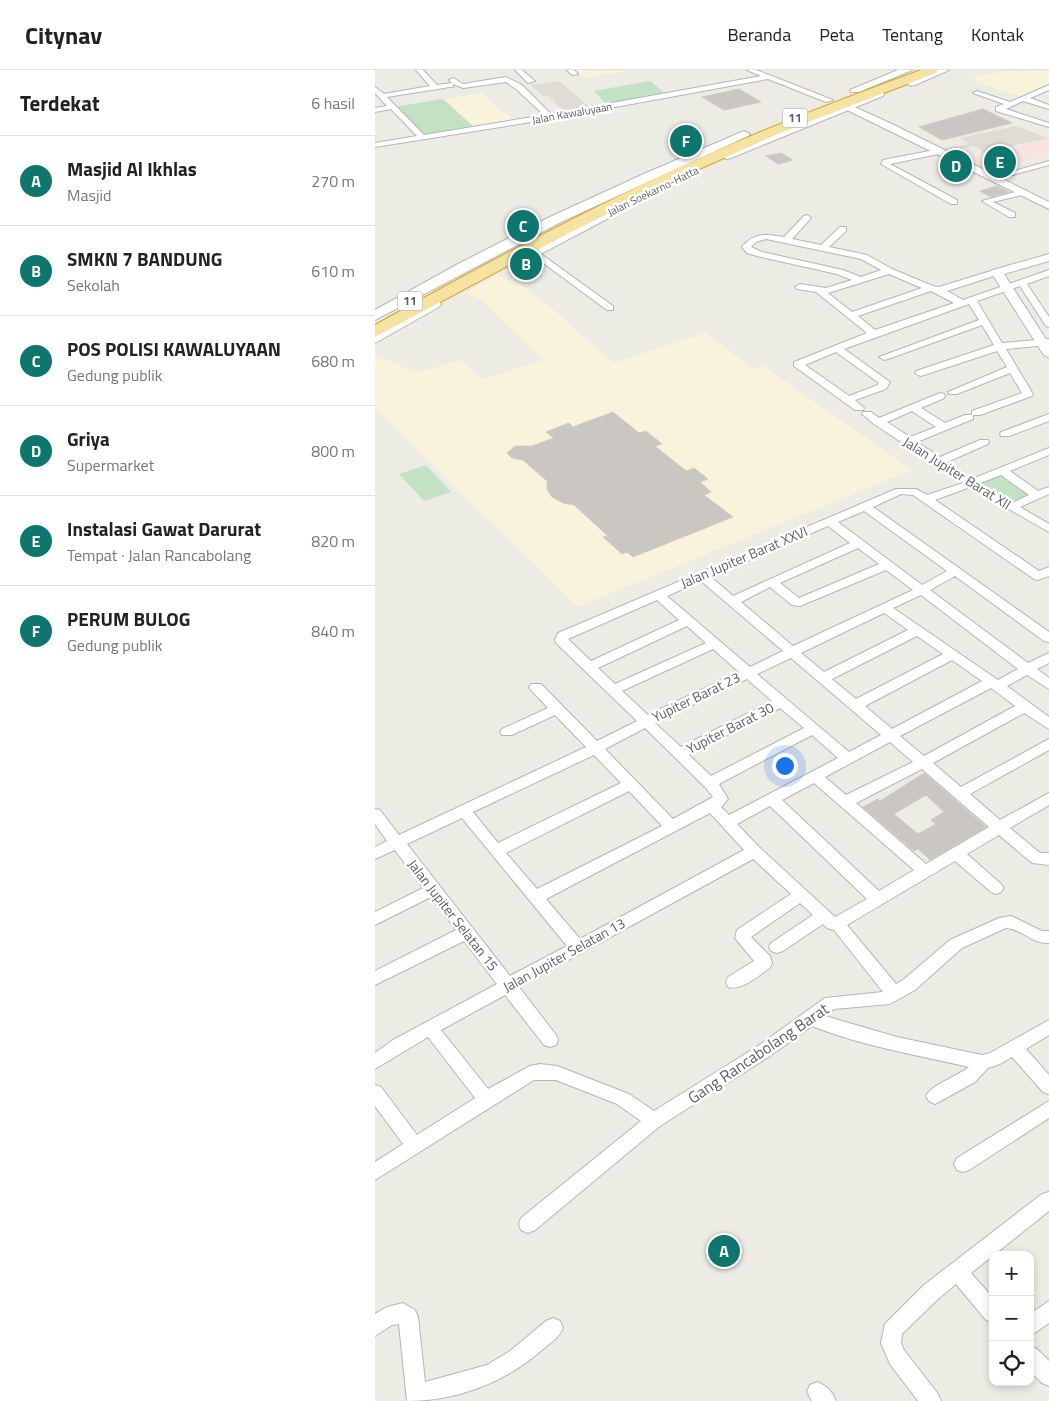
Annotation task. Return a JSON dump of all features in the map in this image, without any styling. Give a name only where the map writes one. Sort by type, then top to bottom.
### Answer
[{"type":"highway","name":"Jalan Soekarno-Hatta","points":[[375,321],[445,282],[683,167],[918,70]]},
{"type":"highway","name":"Jalan Soekarno-Hatta","points":[[683,167],[932,70]]},
{"type":"highway","name":"Jalan Soekarno-Hatta","points":[[375,332],[596,210]]},
{"type":"main road","name":"Jalan Soekarno-Hatta","points":[[683,167],[829,100],[907,70]]},
{"type":"main road","name":"Jalan Soekarno-Hatta","points":[[375,316],[447,275],[596,210],[848,107],[888,88],[944,70]]},
{"type":"main road","name":"Jalan Soekarno-Hatta","points":[[375,339],[445,298],[534,252],[596,210]]},
{"type":"street","points":[[419,70],[435,87]]},
{"type":"street","points":[[518,70],[531,81]]},
{"type":"street","points":[[750,70],[829,100]]},
{"type":"street","name":"Jalan Kawaluyaan","points":[[375,145],[550,117],[769,77]]},
{"type":"street","points":[[382,96],[451,83],[465,86],[506,79],[519,87],[550,117]]},
{"type":"street","points":[[375,89],[423,138]]},
{"type":"street","points":[[1047,89],[999,109],[1049,125]]},
{"type":"street","points":[[977,93],[1010,104]]},
{"type":"street","points":[[1022,98],[1049,107]]},
{"type":"street","points":[[375,110],[391,107]]},
{"type":"street","points":[[848,107],[1049,206]]},
{"type":"street","points":[[940,151],[886,162],[885,164],[955,202]]},
{"type":"street","points":[[994,178],[1049,163]]},
{"type":"street","points":[[1012,215],[986,201],[1023,192]]},
{"type":"street","points":[[786,240],[807,218]]},
{"type":"street","points":[[824,247],[843,229]]},
{"type":"street","points":[[861,280],[839,272],[751,252],[746,247],[753,240],[760,237],[786,240],[856,254],[872,260],[889,271],[967,302],[985,321],[1014,368],[1027,395],[908,442]]},
{"type":"street","points":[[534,252],[610,308]]},
{"type":"street","points":[[839,272],[856,254]]},
{"type":"street","points":[[853,313],[934,289],[997,274],[1048,258]]},
{"type":"street","points":[[1033,263],[1049,273]]},
{"type":"street","points":[[800,287],[823,291],[889,271]]},
{"type":"street","points":[[863,411],[797,364],[836,348],[1049,273]]},
{"type":"street","points":[[997,274],[1045,342],[1049,354]]},
{"type":"street","points":[[1022,283],[1049,324]]},
{"type":"street","points":[[823,291],[878,333]]},
{"type":"street","points":[[884,357],[985,321]]},
{"type":"street","points":[[920,373],[1001,346],[1045,342]]},
{"type":"street","points":[[836,348],[885,382],[882,386],[847,400]]},
{"type":"street","points":[[953,392],[1014,368]]},
{"type":"street","points":[[878,422],[938,397]]},
{"type":"street","points":[[914,408],[944,427]]},
{"type":"street","name":"Jalan Jupiter Barat XII","points":[[863,411],[971,483],[1049,529]]},
{"type":"street","points":[[1005,434],[1049,417]]},
{"type":"street","points":[[938,462],[984,442]]},
{"type":"street","points":[[926,499],[1049,451]]},
{"type":"street","points":[[1002,470],[1037,495]]},
{"type":"street","points":[[1012,507],[1049,490]]},
{"type":"street","name":"Jalan Jupiter Barat XXVI","points":[[590,667],[561,640],[563,636],[900,491],[916,492],[926,499]]},
{"type":"street","points":[[926,499],[1044,573]]},
{"type":"street","points":[[865,506],[1049,638]]},
{"type":"street","points":[[829,521],[1049,685]]},
{"type":"street","points":[[733,601],[859,543]]},
{"type":"street","points":[[771,582],[796,602],[800,602],[887,565]]},
{"type":"street","name":"Yupiter Barat 23","points":[[375,853],[883,607],[922,590],[956,571]]},
{"type":"street","points":[[701,575],[1037,859],[1049,859]]},
{"type":"street","points":[[657,594],[847,758]]},
{"type":"street","points":[[883,607],[995,684],[1049,724]]},
{"type":"street","points":[[536,897],[712,806],[721,799],[710,783],[590,667],[687,621]]},
{"type":"street","points":[[824,678],[917,631]]},
{"type":"street","points":[[614,690],[714,644]]},
{"type":"street","points":[[856,705],[953,655]]},
{"type":"street","points":[[728,822],[890,735],[1049,657]]},
{"type":"street","points":[[536,687],[671,826]]},
{"type":"street","name":"Yupiter Barat 30","points":[[679,754],[781,702]]},
{"type":"street","points":[[845,802],[923,763],[1025,707]]},
{"type":"street","points":[[507,732],[557,708]]},
{"type":"street","points":[[710,783],[813,729]]},
{"type":"street","points":[[959,794],[1049,744]]},
{"type":"street","points":[[815,776],[925,871]]},
{"type":"street","points":[[495,852],[631,784]]},
{"type":"street","points":[[773,798],[877,899]]},
{"type":"street","points":[[777,947],[877,899],[1049,798]]},
{"type":"street","points":[[712,806],[754,851],[830,920],[894,994]]},
{"type":"street","points":[[464,811],[495,852],[579,948]]},
{"type":"street","name":"Jalan Jupiter Selatan 15","points":[[375,814],[550,1040]]},
{"type":"street","name":"Jalan Jupiter Selatan 13","points":[[375,1062],[399,1045],[754,851]]},
{"type":"street","points":[[956,853],[996,888]]},
{"type":"street","points":[[375,919],[434,889]]},
{"type":"street","points":[[734,982],[764,963],[743,938],[743,934],[801,895]]},
{"type":"street","name":"Gang Rancabolang Barat","points":[[528,1224],[654,1121],[765,1051],[831,1003],[884,999],[909,985],[956,944],[1005,922],[1013,921],[1040,937],[1049,937]]},
{"type":"street","points":[[375,978],[467,932]]},
{"type":"street","points":[[811,1018],[836,1028],[897,1044],[982,1062],[994,1059],[1049,1027]]},
{"type":"street","points":[[431,1029],[487,1101]]},
{"type":"street","points":[[1015,1048],[1049,1087]]},
{"type":"street","points":[[935,1096],[974,1074],[980,1069],[982,1062]]},
{"type":"street","points":[[375,1172],[522,1078],[540,1071],[557,1074],[623,1098],[654,1121]]},
{"type":"street","points":[[375,1092],[415,1146]]},
{"type":"street","points":[[963,1164],[1049,1109]]},
{"type":"street","points":[[931,1401],[897,1356],[891,1343],[892,1331],[918,1304],[1049,1200]]},
{"type":"street","points":[[958,1272],[989,1308]]},
{"type":"street","points":[[1034,1323],[1049,1311]]},
{"type":"street","points":[[375,1326],[397,1313],[403,1313],[408,1318],[416,1398],[494,1372],[508,1364],[553,1328]]},
{"type":"street","points":[[1034,1360],[1049,1376]]},
{"type":"shaded area","points":[[574,70],[633,70],[584,78]]},
{"type":"shaded area","points":[[1049,70],[1049,85],[1022,97],[972,79],[1007,71]]},
{"type":"shaded area","points":[[559,81],[591,108],[566,113],[548,96],[543,96],[531,85]]},
{"type":"shaded area","points":[[482,93],[515,120],[474,127],[444,99]]},
{"type":"shaded area","points":[[1016,126],[1048,138],[984,152],[974,146],[945,153],[940,150],[969,144],[960,138]]},
{"type":"shaded area","points":[[1049,138],[1049,154],[982,170],[961,159]]},
{"type":"shaded area","points":[[497,275],[519,283],[555,311],[613,363],[706,333],[754,369],[763,366],[912,470],[577,607],[375,408],[375,355],[417,373],[460,360],[483,379],[543,360],[483,301],[466,293]]},
{"type":"green space","points":[[650,81],[666,94],[606,104],[594,91]]},
{"type":"green space","points":[[443,99],[474,127],[425,135],[394,107]]},
{"type":"green space","points":[[426,465],[451,492],[424,501],[399,474]]},
{"type":"green space","points":[[1001,474],[1033,495],[1012,505],[977,484]]},
{"type":"building","points":[[739,89],[761,102],[724,110],[702,97]]},
{"type":"building","points":[[983,109],[1012,123],[942,140],[919,127]]},
{"type":"building","points":[[781,153],[793,160],[778,164],[766,156]]},
{"type":"building","points":[[997,186],[1009,192],[991,197],[980,191]]},
{"type":"building","points":[[613,412],[639,433],[646,431],[662,444],[655,446],[686,471],[694,468],[708,479],[700,482],[711,492],[704,495],[733,517],[633,557],[627,552],[622,554],[603,537],[608,536],[574,505],[563,503],[552,497],[547,489],[547,481],[523,460],[512,458],[507,453],[515,446],[532,446],[554,438],[546,432],[569,423],[573,427]]},
{"type":"building","points":[[924,773],[986,827],[930,860],[918,849],[914,851],[863,807],[878,799],[880,801]],"holes":[[[926,795],[944,812],[931,820],[936,824],[918,834],[894,814]]]},
{"type":"building","points":[[728,1236],[741,1252],[720,1267],[707,1250]]},
{"type":"place","name":"PERUM BULOG","points":[[686,141]]},
{"type":"place","name":"Instalasi Gawat Darurat","points":[[1000,162]]},
{"type":"place","name":"Griya","points":[[956,166]]},
{"type":"place","name":"POS POLISI KAWALUYAAN","points":[[523,226]]},
{"type":"place","name":"SMKN 7 BANDUNG","points":[[526,264]]},
{"type":"place","name":"Masjid Al Ikhlas","points":[[724,1251]]}]
